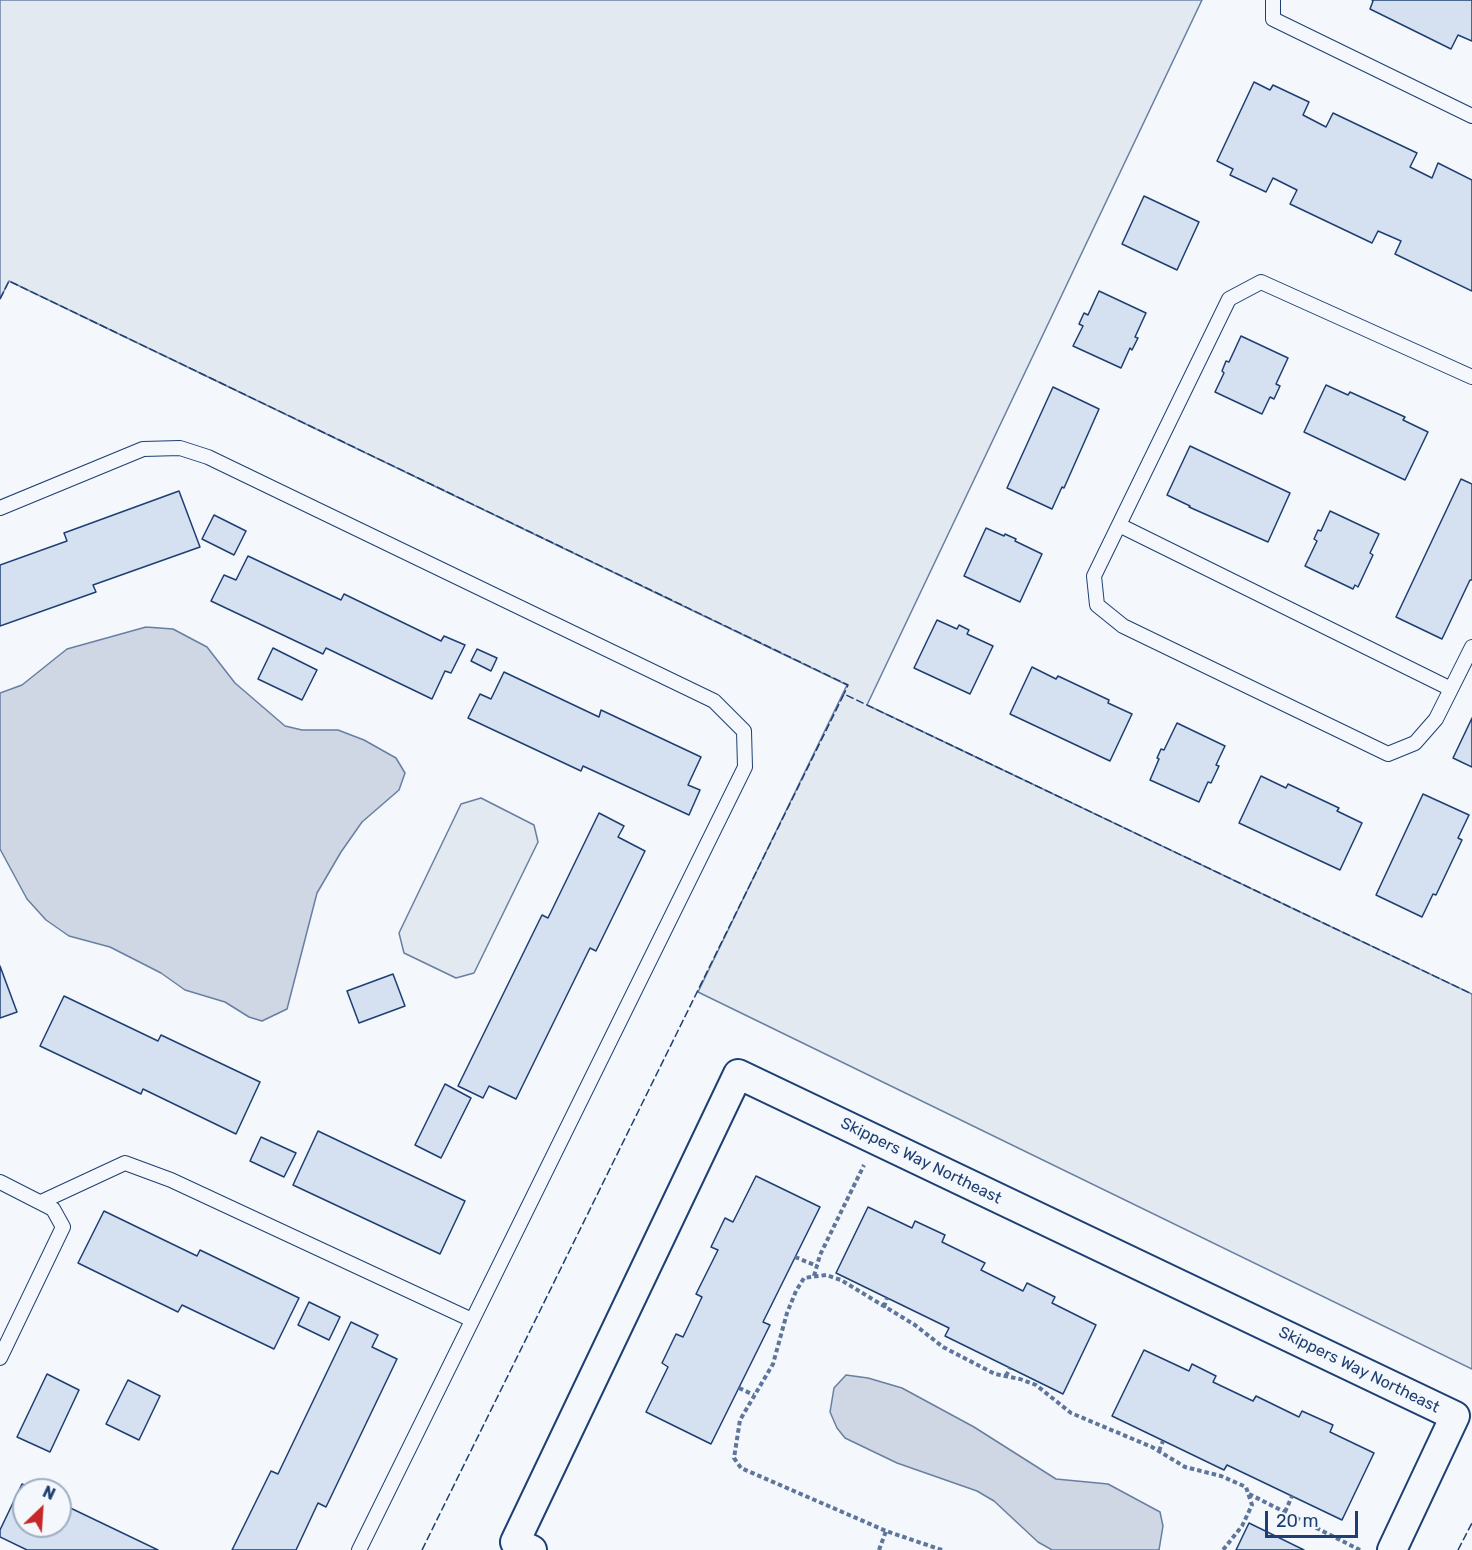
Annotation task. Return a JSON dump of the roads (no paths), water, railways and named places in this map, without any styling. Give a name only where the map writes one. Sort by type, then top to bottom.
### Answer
[{"type":"street","name":"Skippers Way Northeast","points":[[532,1550],[515,1542],[738,1074],[1455,1416],[1392,1550]]},
{"type":"lane","points":[[1273,0],[1273,19],[1472,117]]},
{"type":"lane","points":[[1472,377],[1261,282],[1229,299],[1094,576],[1097,605],[1123,626],[1388,754],[1415,743],[1436,719],[1472,647]]},
{"type":"lane","points":[[0,508],[143,449],[180,447],[219,462],[714,701],[744,731],[745,767],[359,1550]]},
{"type":"lane","points":[[1119,525],[1451,689]]},
{"type":"lane","points":[[41,1202],[125,1163],[171,1180],[472,1320]]},
{"type":"lane","points":[[0,1182],[53,1209],[63,1227],[0,1358]]}]
